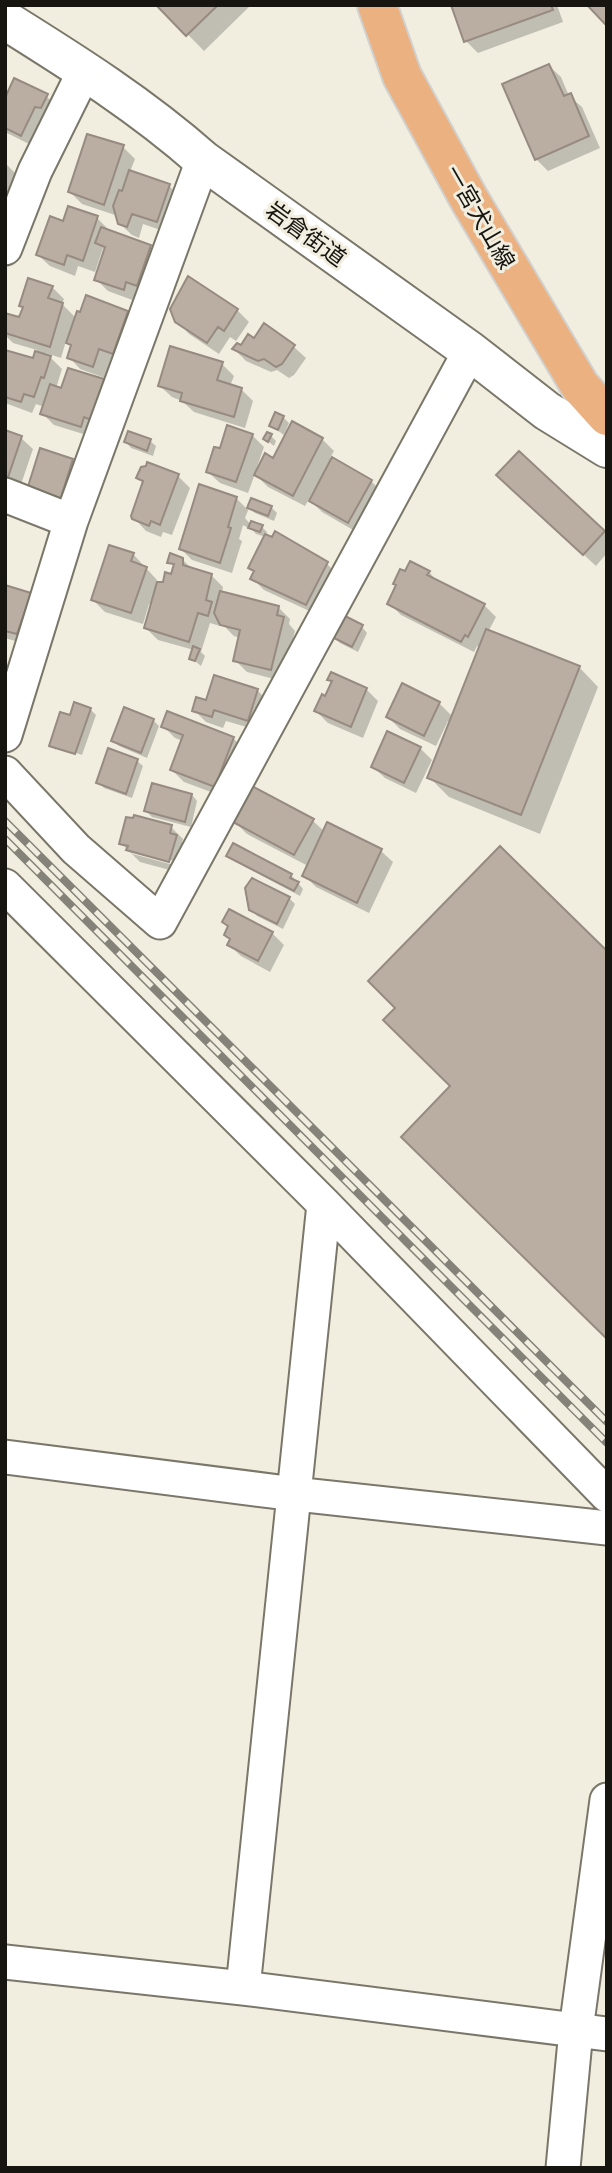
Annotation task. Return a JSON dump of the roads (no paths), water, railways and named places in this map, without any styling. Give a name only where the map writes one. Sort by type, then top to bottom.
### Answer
[{"type":"main road","name":"一宮犬山線","points":[[377,5],[402,76],[469,199],[580,386],[607,416]]},
{"type":"street","name":"岩倉街道","points":[[5,20],[85,70],[165,126],[203,160],[470,351],[547,411],[607,448]]},
{"type":"street","points":[[5,248],[35,171],[85,70]]},
{"type":"street","points":[[5,735],[71,521],[203,160]]},
{"type":"street","points":[[5,773],[76,849],[160,922],[470,351]]},
{"type":"street","points":[[5,495],[71,521]]},
{"type":"street","points":[[5,886],[324,1204],[607,1495]]},
{"type":"street","points":[[243,1988],[324,1204]]},
{"type":"street","points":[[5,1457],[295,1494],[607,1528]]},
{"type":"street","points":[[563,2168],[592,2032],[607,1800]]},
{"type":"street","points":[[5,1962],[243,1988],[592,2032]]},
{"type":"railway","points":[[5,821],[607,1422]]},
{"type":"railway","points":[[5,839],[607,1443]]}]
